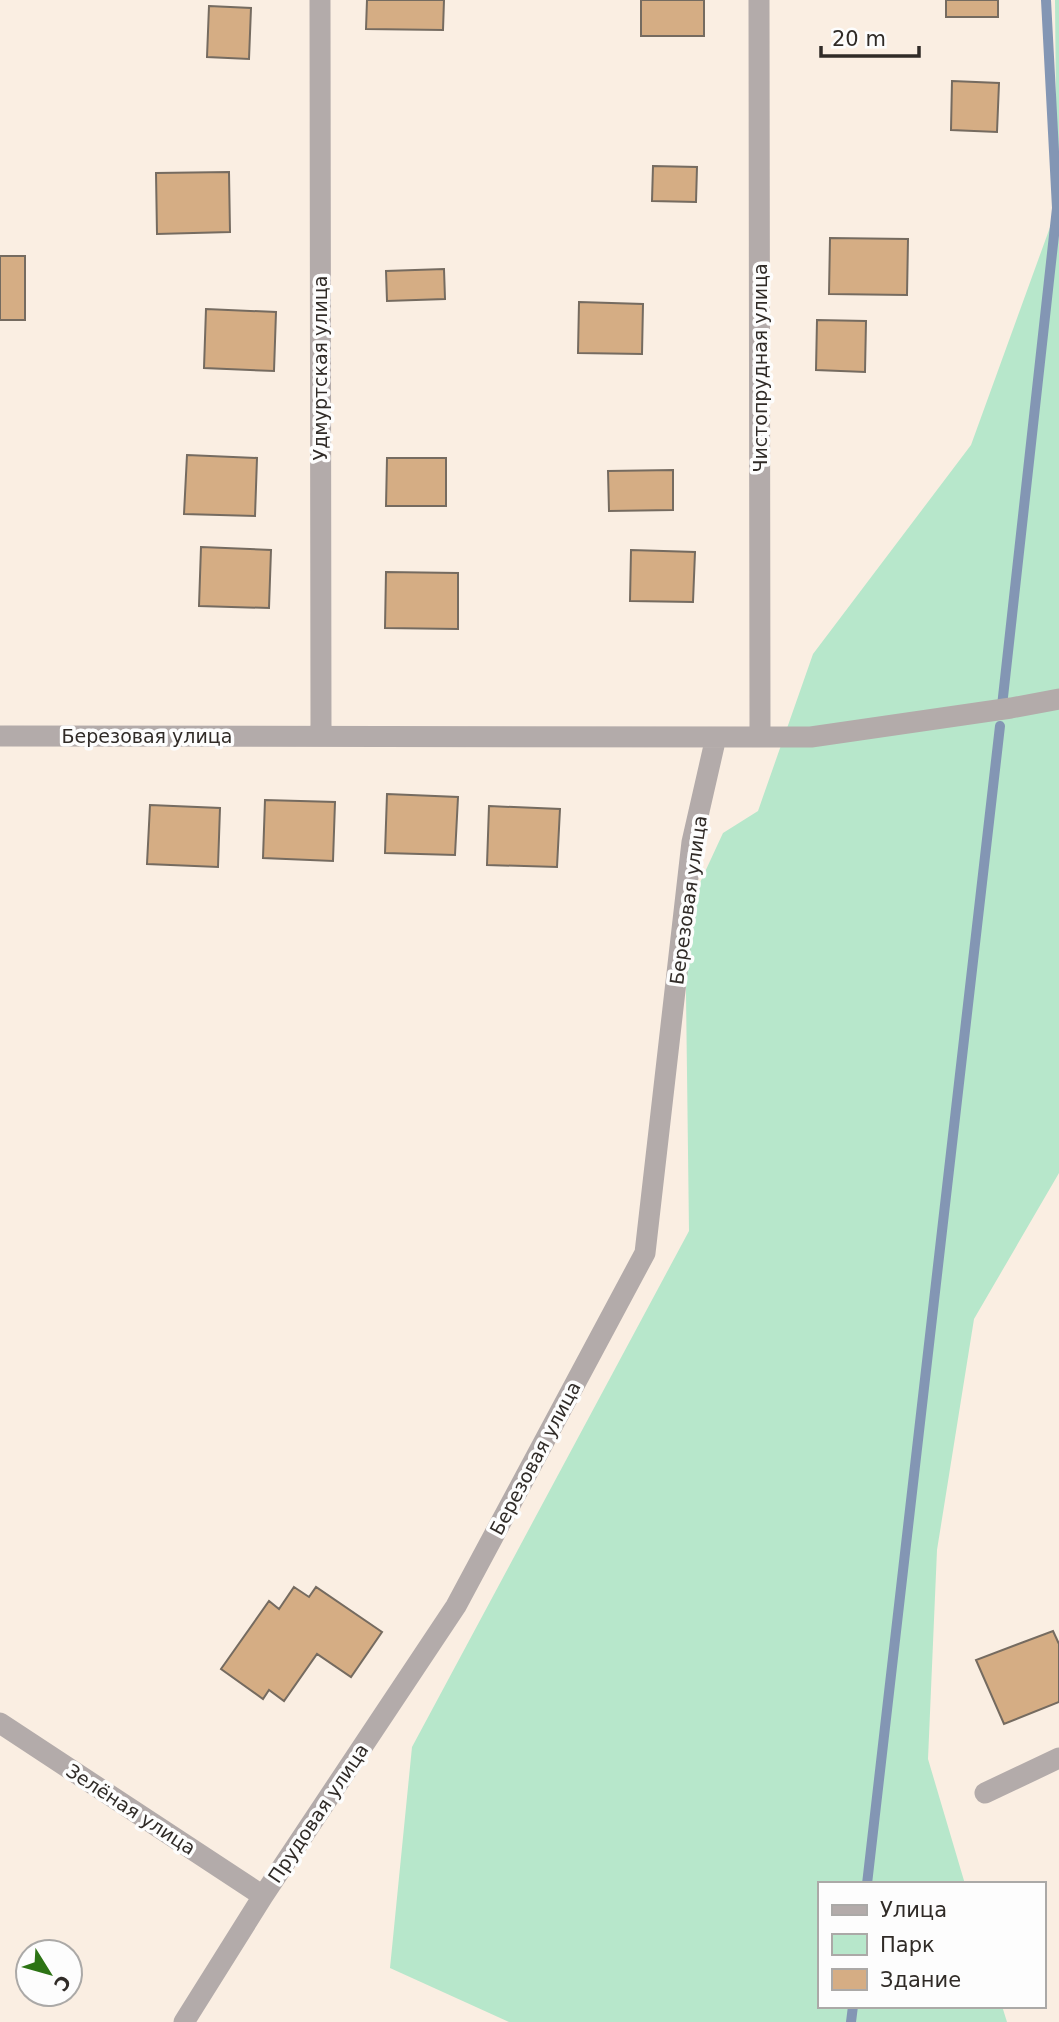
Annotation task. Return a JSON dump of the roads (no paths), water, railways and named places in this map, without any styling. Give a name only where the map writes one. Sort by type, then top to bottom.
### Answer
[{"type":"street","name":"Удмуртская улица","points":[[320,0],[321,736]]},
{"type":"street","name":"Чистопрудная улица","points":[[759,0],[760,737]]},
{"type":"street","points":[[716,737],[811,737],[1059,699]]},
{"type":"street","name":"Березовая улица","points":[[0,736],[716,737],[692,842],[645,1253],[456,1606]]},
{"type":"street","name":"Прудовая улица","points":[[184,2022],[263,1896],[456,1606]]},
{"type":"street","name":"Зелёная улица","points":[[0,1723],[263,1896]]},
{"type":"street","points":[[985,1793],[1059,1758]]},
{"type":"waterway","points":[[1002,706],[1057,208],[1046,0]]},
{"type":"waterway","points":[[867,1882],[1000,726]]},
{"type":"waterway","points":[[851,2022],[853,2008]]}]
